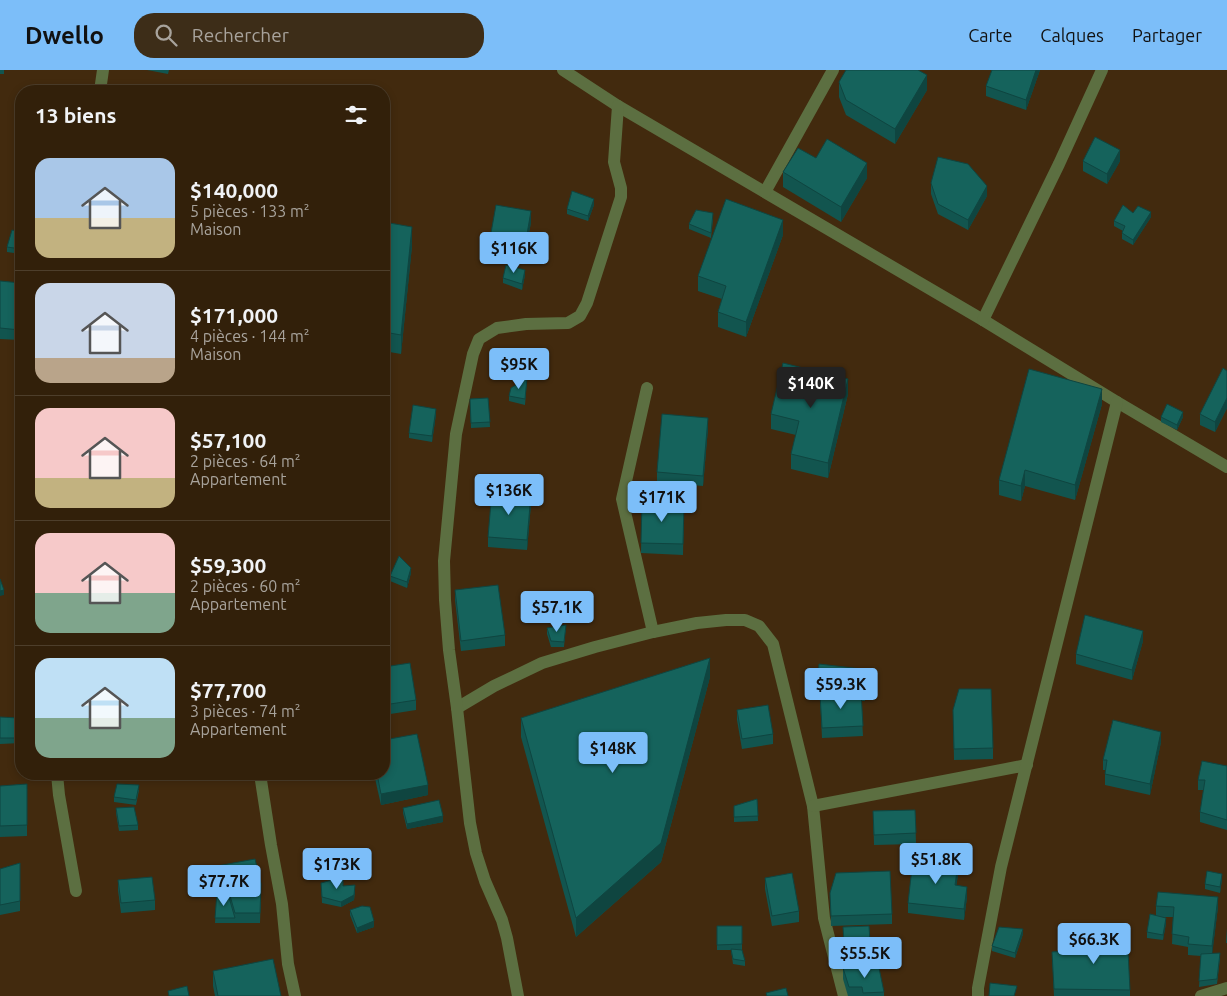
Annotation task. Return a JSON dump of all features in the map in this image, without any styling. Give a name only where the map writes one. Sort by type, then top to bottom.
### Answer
[{"type":"street","points":[[101,85],[102,70]]},
{"type":"street","points":[[563,70],[618,106],[983,320],[1227,467]]},
{"type":"street","points":[[765,192],[833,70]]},
{"type":"street","points":[[983,320],[1059,164],[1102,70]]},
{"type":"street","points":[[518,996],[507,938],[502,920],[485,881],[476,853],[470,823],[447,633],[444,561],[456,434],[473,354],[479,339],[496,328],[526,324],[568,323],[580,316],[587,303],[621,197],[621,188],[614,162],[618,106]]},
{"type":"street","points":[[647,388],[622,499],[653,632]]},
{"type":"street","points":[[978,996],[1001,867],[1117,402]]},
{"type":"street","points":[[457,708],[494,686],[542,663],[595,646],[697,623],[745,620],[759,626],[773,644],[813,806],[824,918],[844,996]]},
{"type":"street","points":[[813,806],[1027,765]]},
{"type":"street","points":[[57,780],[58,795],[76,891]]},
{"type":"street","points":[[261,780],[282,904],[288,964],[295,996]]},
{"type":"street","points":[[1208,995],[1227,988]]},
{"type":"building","points":[[846,70],[918,70],[927,75],[895,129],[846,100],[839,82]]},
{"type":"building","points":[[992,70],[1036,70],[1026,100],[986,86]]},
{"type":"building","points":[[1095,137],[1120,150],[1107,174],[1083,161]]},
{"type":"building","points":[[827,139],[867,163],[841,207],[783,172],[798,148],[816,158]]},
{"type":"building","points":[[938,157],[968,164],[987,186],[968,220],[938,204],[931,183]]},
{"type":"building","points":[[572,191],[594,199],[588,216],[567,209]]},
{"type":"building","points":[[726,199],[783,220],[746,322],[718,312],[726,286],[698,276]]},
{"type":"building","points":[[496,205],[531,211],[526,240],[491,233]]},
{"type":"building","points":[[1123,205],[1133,213],[1138,206],[1151,212],[1133,240],[1122,233],[1125,226],[1114,221]]},
{"type":"building","points":[[696,210],[713,213],[711,233],[689,224]]},
{"type":"building","points":[[390,223],[412,227],[401,335],[390,333]]},
{"type":"building","points":[[12,230],[15,231],[15,248],[7,247]]},
{"type":"building","points":[[506,265],[525,270],[522,284],[503,278]]},
{"type":"building","points":[[0,281],[15,282],[15,330],[0,328]]},
{"type":"building","points":[[783,363],[848,379],[828,463],[791,454],[799,421],[771,414]]},
{"type":"building","points":[[1223,368],[1227,371],[1227,398],[1215,422],[1200,414]]},
{"type":"building","points":[[1029,369],[1102,389],[1075,485],[1025,470],[1021,486],[999,480]]},
{"type":"building","points":[[527,378],[525,399],[509,396],[511,388]]},
{"type":"building","points":[[488,398],[490,422],[471,423],[470,399]]},
{"type":"building","points":[[1167,404],[1183,412],[1177,425],[1161,417]]},
{"type":"building","points":[[413,405],[436,409],[432,436],[409,433]]},
{"type":"building","points":[[662,414],[708,418],[703,476],[657,472]]},
{"type":"building","points":[[492,491],[531,494],[527,540],[488,537]]},
{"type":"building","points":[[642,502],[684,504],[683,544],[641,543]]},
{"type":"building","points":[[399,556],[411,568],[407,582],[390,576]]},
{"type":"building","points":[[0,579],[4,590],[0,591]]},
{"type":"building","points":[[498,585],[505,635],[461,641],[455,590]]},
{"type":"building","points":[[1085,615],[1143,631],[1132,670],[1076,654]]},
{"type":"building","points":[[566,625],[564,642],[551,641],[547,628]]},
{"type":"building","points":[[710,658],[661,843],[576,918],[521,718]]},
{"type":"building","points":[[410,663],[416,700],[390,704],[390,666]]},
{"type":"building","points":[[819,664],[862,669],[865,691],[817,685]]},
{"type":"building","points":[[959,689],[991,689],[993,748],[954,749],[953,710]]},
{"type":"building","points":[[861,692],[863,726],[822,728],[820,694]]},
{"type":"building","points":[[768,705],[773,734],[742,739],[737,710]]},
{"type":"building","points":[[0,717],[15,718],[15,738],[0,738]]},
{"type":"building","points":[[1113,720],[1161,732],[1150,784],[1105,774],[1107,760],[1103,760]]},
{"type":"building","points":[[417,734],[428,785],[381,794],[378,780],[390,780],[390,739]]},
{"type":"building","points":[[1202,761],[1227,766],[1227,820],[1200,812],[1205,780],[1198,780]]},
{"type":"building","points":[[27,784],[27,825],[0,826],[0,786]]},
{"type":"building","points":[[117,784],[139,785],[136,800],[114,797]]},
{"type":"building","points":[[757,799],[758,816],[734,817],[734,806]]},
{"type":"building","points":[[439,800],[443,816],[407,824],[403,808]]},
{"type":"building","points":[[134,807],[138,825],[119,826],[116,808]]},
{"type":"building","points":[[915,810],[916,833],[874,835],[873,811]]},
{"type":"building","points":[[255,859],[261,884],[260,913],[235,913],[228,889],[217,888],[217,866]]},
{"type":"building","points":[[913,859],[958,864],[955,885],[967,887],[964,909],[908,903]]},
{"type":"building","points":[[20,863],[20,901],[0,905],[0,869]]},
{"type":"building","points":[[890,871],[892,914],[831,916],[830,893],[836,873]]},
{"type":"building","points":[[1207,871],[1222,874],[1220,887],[1205,884]]},
{"type":"building","points":[[792,873],[799,911],[772,916],[765,878]]},
{"type":"building","points":[[152,877],[155,900],[121,903],[118,880]]},
{"type":"building","points":[[343,877],[343,886],[355,885],[354,895],[341,902],[322,897],[321,883]]},
{"type":"building","points":[[1158,892],[1218,897],[1212,946],[1188,944],[1189,937],[1172,934],[1174,907],[1156,906]]},
{"type":"building","points":[[217,893],[228,894],[235,918],[215,918]]},
{"type":"building","points":[[362,906],[370,907],[374,921],[357,928],[350,910]]},
{"type":"building","points":[[1150,914],[1166,918],[1163,935],[1147,932]]},
{"type":"building","points":[[717,926],[742,926],[742,944],[717,945]]},
{"type":"building","points":[[869,926],[870,942],[844,943],[843,927]]},
{"type":"building","points":[[999,927],[1023,929],[1015,953],[992,946]]},
{"type":"building","points":[[1127,932],[1130,990],[1054,989],[1052,952],[1077,950],[1076,942]]},
{"type":"building","points":[[731,949],[742,950],[745,961],[733,959]]},
{"type":"building","points":[[1220,953],[1217,979],[1199,981],[1201,954]]},
{"type":"building","points":[[273,959],[281,996],[218,996],[213,971]]},
{"type":"building","points":[[843,968],[879,968],[884,992],[863,993],[862,987],[849,987]]},
{"type":"building","points":[[990,983],[1017,986],[1014,996],[989,996]]},
{"type":"building","points":[[187,986],[189,996],[169,996],[168,991]]},
{"type":"building","points":[[786,988],[788,996],[767,996],[766,993]]}]
